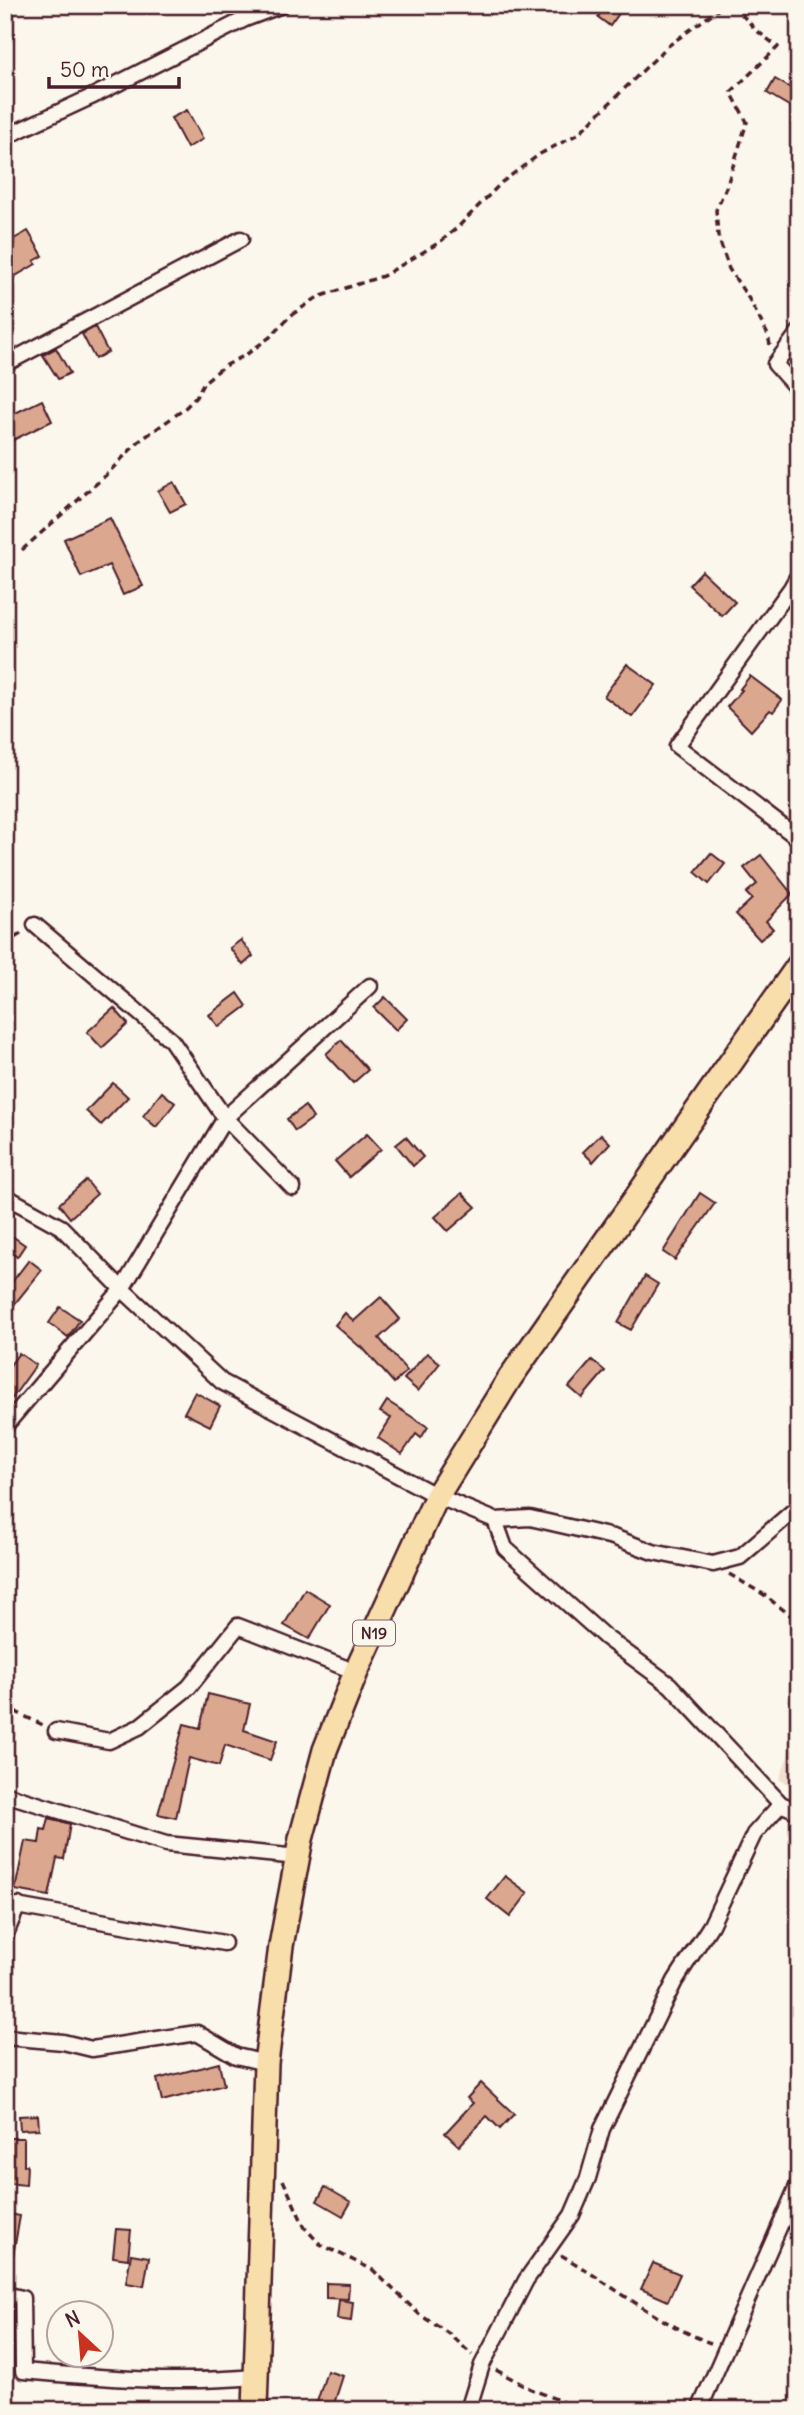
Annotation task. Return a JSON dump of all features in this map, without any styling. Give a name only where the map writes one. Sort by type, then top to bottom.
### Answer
[{"type":"main road","name":"N19","points":[[255,2410],[266,2063],[282,1946],[298,1857],[325,1750],[356,1672],[437,1496],[510,1378],[799,965]]},
{"type":"street","points":[[5,138],[244,19],[282,5]]},
{"type":"street","points":[[5,364],[241,239]]},
{"type":"street","points":[[799,332],[775,364],[799,391]]},
{"type":"street","points":[[799,574],[677,746],[799,839]]},
{"type":"street","points":[[34,925],[171,1040],[225,1118],[293,1188]]},
{"type":"street","points":[[5,1426],[122,1289],[225,1118],[370,986]]},
{"type":"street","points":[[5,1196],[61,1227],[122,1289],[222,1382],[437,1496],[495,1520],[530,1518],[612,1538],[653,1552],[713,1564],[740,1557],[799,1506]]},
{"type":"street","points":[[495,1520],[505,1548],[605,1637],[670,1685],[781,1804],[799,1812]]},
{"type":"street","points":[[56,1731],[110,1741],[139,1727],[189,1687],[239,1626],[356,1672]]},
{"type":"street","points":[[5,1794],[166,1844],[298,1857]]},
{"type":"street","points":[[468,2410],[482,2365],[526,2280],[572,2215],[588,2178],[602,2129],[675,1981],[710,1925],[754,1834],[781,1804]]},
{"type":"street","points":[[5,1937],[12,1905],[223,1943]]},
{"type":"street","points":[[5,2037],[63,2042],[92,2049],[197,2033],[236,2056],[266,2063]]},
{"type":"street","points":[[699,2410],[799,2182]]},
{"type":"street","points":[[5,2294],[22,2298],[23,2371],[121,2380],[217,2381],[256,2377]]},
{"type":"path","points":[[22,550],[106,476],[138,442],[183,410],[196,397],[204,382],[223,367],[247,354],[318,297],[383,276],[440,242],[502,182],[540,155],[578,134],[668,46],[724,5]]},
{"type":"path","points":[[733,5],[756,30],[778,47],[731,92],[747,122],[716,210],[718,236],[729,269],[768,335],[775,364]]},
{"type":"path","points":[[5,944],[34,925]]},
{"type":"path","points":[[713,1564],[762,1594],[799,1622]]},
{"type":"path","points":[[5,1704],[56,1731]]},
{"type":"path","points":[[265,2149],[284,2181],[305,2228],[320,2244],[373,2270],[419,2315],[452,2334],[482,2365],[583,2410]]},
{"type":"path","points":[[549,2248],[649,2312],[694,2336],[726,2348]]},
{"type":"shaded area","points":[[799,1729],[799,1791],[779,1779]]},
{"type":"building","points":[[607,5],[625,5],[610,26],[598,17]]},
{"type":"building","points":[[775,79],[799,93],[799,112],[767,93]]},
{"type":"building","points":[[187,110],[203,139],[187,148],[171,118]]},
{"type":"building","points":[[28,231],[43,256],[34,261],[36,264],[12,278],[10,274],[5,277],[5,244]]},
{"type":"building","points":[[95,327],[108,352],[95,359],[82,334]]},
{"type":"building","points":[[56,348],[70,373],[58,379],[43,355]]},
{"type":"building","points":[[42,400],[52,421],[5,444],[5,418]]},
{"type":"building","points":[[174,482],[186,504],[170,512],[158,491]]},
{"type":"building","points":[[110,518],[143,586],[123,595],[109,565],[81,577],[64,539]]},
{"type":"building","points":[[702,571],[735,602],[722,616],[689,585]]},
{"type":"building","points":[[627,664],[656,685],[632,717],[604,696]]},
{"type":"building","points":[[750,676],[782,700],[773,712],[770,710],[751,731],[727,707]]},
{"type":"building","points":[[711,853],[725,864],[709,884],[695,872]]},
{"type":"building","points":[[761,855],[792,894],[766,921],[773,929],[760,940],[736,914],[752,899],[746,893],[757,884],[744,868]]},
{"type":"building","points":[[241,940],[253,956],[243,965],[230,948]]},
{"type":"building","points":[[238,993],[247,1006],[219,1027],[209,1015]]},
{"type":"building","points":[[385,997],[407,1019],[396,1030],[374,1008]]},
{"type":"building","points":[[114,1008],[128,1024],[102,1048],[87,1032]]},
{"type":"building","points":[[341,1040],[368,1070],[353,1083],[326,1054]]},
{"type":"building","points":[[113,1083],[128,1097],[101,1125],[86,1111]]},
{"type":"building","points":[[162,1092],[175,1103],[156,1127],[143,1116]]},
{"type":"building","points":[[305,1106],[313,1118],[295,1131],[287,1119]]},
{"type":"building","points":[[367,1134],[381,1149],[349,1177],[335,1161]]},
{"type":"building","points":[[601,1134],[610,1143],[593,1162],[583,1152]]},
{"type":"building","points":[[406,1137],[423,1157],[413,1166],[396,1145]]},
{"type":"building","points":[[86,1180],[97,1194],[70,1218],[59,1204]]},
{"type":"building","points":[[462,1193],[476,1207],[448,1231],[435,1217]]},
{"type":"building","points":[[700,1193],[715,1203],[675,1260],[663,1252]]},
{"type":"building","points":[[5,1231],[25,1245],[17,1257],[5,1248]]},
{"type":"building","points":[[29,1260],[42,1270],[5,1316],[5,1291]]},
{"type":"building","points":[[645,1276],[658,1284],[631,1330],[618,1323]]},
{"type":"building","points":[[381,1297],[400,1319],[379,1338],[407,1371],[394,1383],[361,1346],[335,1325],[345,1313],[354,1321]]},
{"type":"building","points":[[60,1307],[80,1320],[68,1337],[49,1323]]},
{"type":"building","points":[[19,1353],[36,1365],[5,1408],[5,1372]]},
{"type":"building","points":[[427,1353],[440,1363],[418,1391],[404,1379]]},
{"type":"building","points":[[592,1360],[605,1371],[582,1398],[569,1387]]},
{"type":"building","points":[[195,1392],[220,1406],[210,1426],[184,1413]]},
{"type":"building","points":[[387,1401],[428,1427],[421,1438],[416,1434],[402,1454],[378,1438],[391,1418],[380,1412]]},
{"type":"building","points":[[305,1589],[330,1604],[309,1639],[284,1625]]},
{"type":"building","points":[[208,1694],[250,1704],[244,1730],[277,1741],[270,1760],[225,1745],[219,1766],[189,1758],[176,1818],[158,1814],[184,1724],[200,1728]]},
{"type":"building","points":[[49,1818],[70,1824],[64,1859],[57,1858],[49,1896],[15,1890],[25,1841],[39,1843],[41,1829],[46,1830]]},
{"type":"building","points":[[505,1876],[528,1893],[510,1917],[487,1899]]},
{"type":"building","points":[[219,2063],[224,2085],[162,2101],[157,2079]]},
{"type":"building","points":[[481,2083],[514,2114],[500,2129],[487,2116],[459,2146],[445,2133],[473,2103],[467,2098]]},
{"type":"building","points":[[38,2115],[39,2129],[20,2130],[19,2116]]},
{"type":"building","points":[[5,2138],[24,2138],[26,2185],[5,2183]]},
{"type":"building","points":[[325,2187],[351,2202],[343,2216],[317,2201]]},
{"type":"building","points":[[5,2213],[20,2216],[13,2256],[5,2256]]},
{"type":"building","points":[[116,2229],[131,2230],[128,2259],[113,2257]]},
{"type":"building","points":[[131,2254],[149,2257],[144,2286],[126,2283]]},
{"type":"building","points":[[653,2263],[680,2274],[668,2301],[641,2289]]},
{"type":"building","points":[[326,2283],[349,2284],[348,2299],[326,2298]]},
{"type":"building","points":[[339,2300],[353,2302],[351,2321],[337,2319]]},
{"type":"building","points":[[327,2371],[343,2376],[332,2410],[316,2405]]}]
